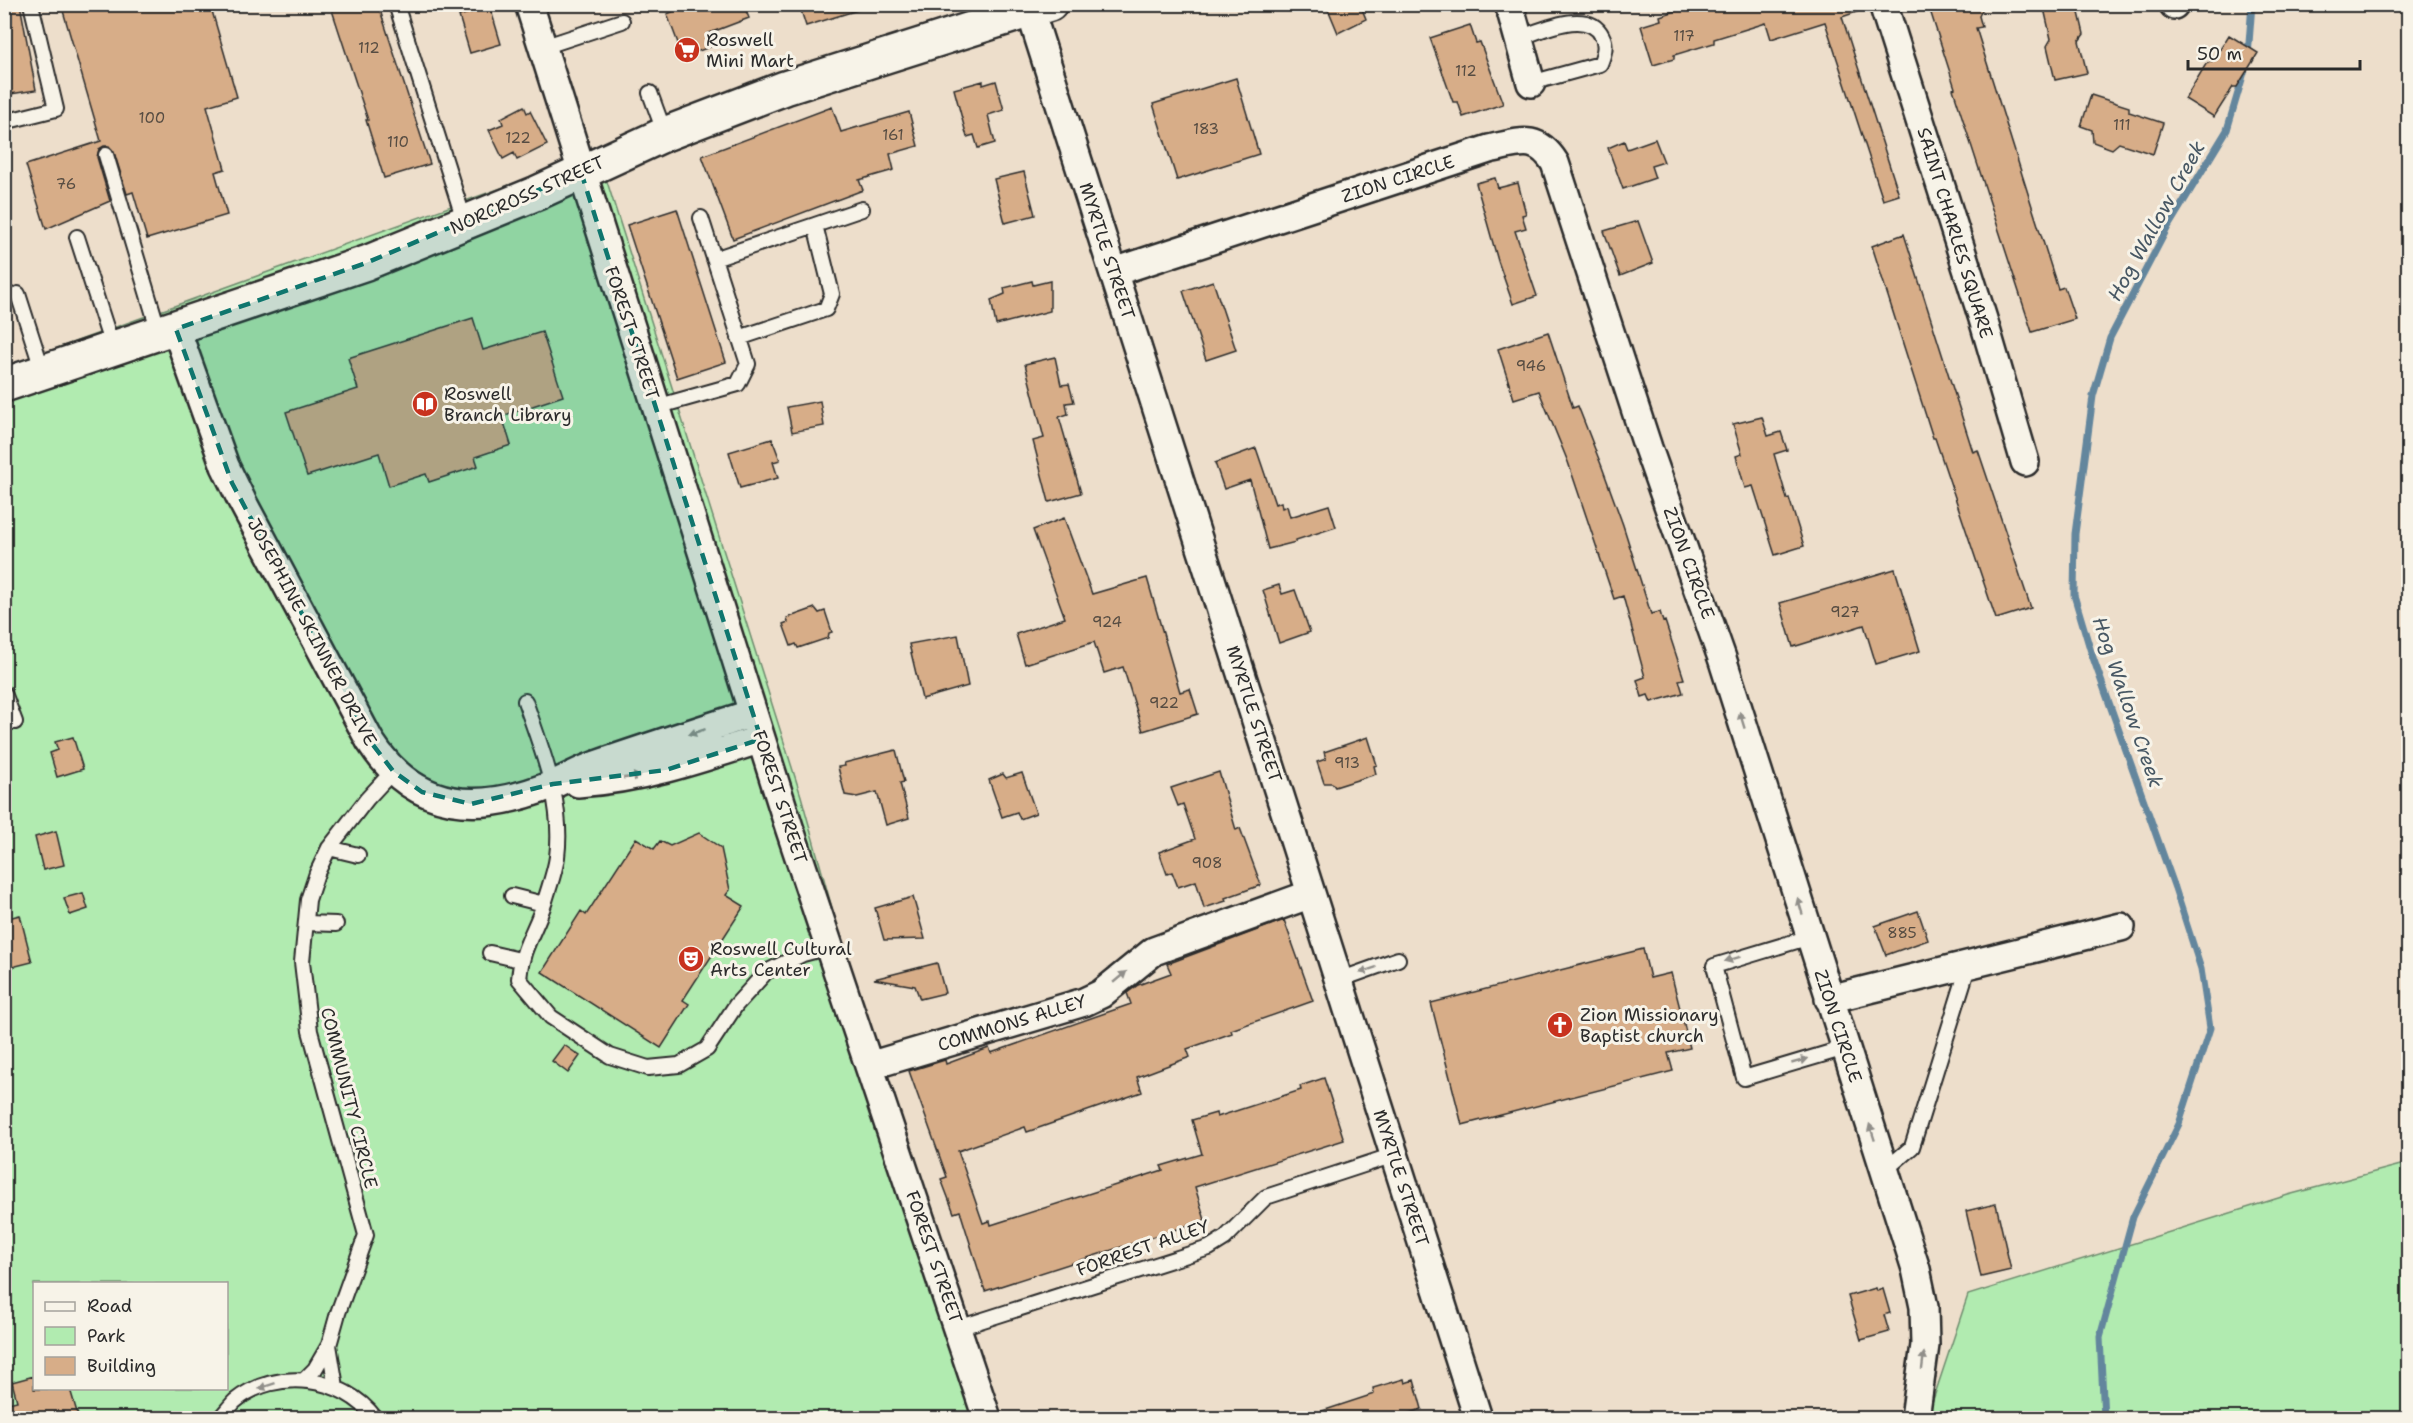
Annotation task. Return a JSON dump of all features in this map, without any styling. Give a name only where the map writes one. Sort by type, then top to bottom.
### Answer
[{"type":"street","name":"FOREST STREET","points":[[529,4],[757,726],[987,1419]]},
{"type":"street","points":[[1509,4],[1531,83]]},
{"type":"street","name":"SAINT CHARLES SQUARE","points":[[1883,4],[1983,319],[2025,462]]},
{"type":"street","name":"NORCROSS STREET","points":[[4,385],[168,332],[366,263],[465,224],[665,134],[832,71],[1036,7]]},
{"type":"street","name":"MYRTLE STREET","points":[[1036,7],[1114,272],[1478,1419]]},
{"type":"street","name":"ZION CIRCLE","points":[[1114,272],[1489,149],[1526,141],[1536,143],[1548,151],[1555,163],[1648,448],[1722,657],[1829,999],[1917,1269],[1924,1307],[1925,1345],[1914,1419]]},
{"type":"street","name":"JOSEPHINE SKINNER DRIVE","points":[[168,332],[232,483],[370,741],[393,771],[422,792],[453,803],[496,802],[553,784],[588,768],[757,726]]},
{"type":"street","name":"COMMONS ALLEY","points":[[869,1066],[1084,1002],[1101,994],[1154,951],[1311,894]]},
{"type":"street","points":[[1829,999],[2121,927]]},
{"type":"lane","points":[[4,122],[56,109],[31,4]]},
{"type":"lane","points":[[400,6],[465,224]]},
{"type":"lane","points":[[543,47],[622,21]]},
{"type":"lane","points":[[1519,38],[1575,21],[1590,23],[1598,29],[1604,39],[1604,54],[1600,64],[1531,83]]},
{"type":"lane","points":[[650,93],[665,134]]},
{"type":"lane","points":[[106,155],[168,332]]},
{"type":"lane","points":[[714,259],[862,209]]},
{"type":"lane","points":[[656,407],[738,384],[748,364],[701,218]]},
{"type":"lane","points":[[739,338],[826,309],[832,294],[815,225]]},
{"type":"lane","points":[[77,237],[113,349]]},
{"type":"lane","points":[[18,294],[43,372]]},
{"type":"lane","points":[[4,693],[15,722]]},
{"type":"lane","points":[[525,701],[553,784],[559,820],[557,858],[544,904],[520,960],[519,979],[551,1017],[610,1056],[648,1068],[679,1065],[706,1049],[736,1005],[766,972],[804,954],[829,946]]},
{"type":"lane","name":"COMMUNITY CIRCLE","points":[[304,1380],[315,1369],[329,1345],[366,1235],[310,1031],[302,962],[308,900],[329,848],[367,799],[393,771]]},
{"type":"lane","points":[[329,848],[358,855]]},
{"type":"lane","points":[[512,896],[544,904]]},
{"type":"lane","points":[[306,923],[336,924]]},
{"type":"lane","points":[[1810,936],[1714,966],[1744,1078],[1845,1048]]},
{"type":"lane","points":[[490,953],[520,960]]},
{"type":"lane","points":[[1339,980],[1398,959]]},
{"type":"lane","points":[[1885,1170],[1912,1147],[1969,964]]},
{"type":"lane","name":"FORREST ALLEY","points":[[958,1328],[1209,1248],[1225,1238],[1266,1197],[1394,1155]]},
{"type":"lane","name":"COMMUNITY CIRCLE","points":[[329,1345],[336,1387]]},
{"type":"lane","points":[[220,1419],[236,1401],[268,1384],[304,1380],[336,1387],[366,1406],[375,1419]]},
{"type":"highlighted area","points":[[581,172],[761,739],[666,770],[553,784],[471,804],[422,792],[393,771],[370,741],[232,483],[176,329],[366,263]]},
{"type":"green space","points":[[598,153],[801,796],[973,1418],[5,1418],[5,367]]},
{"type":"green space","points":[[2408,1163],[2408,1418],[1927,1418],[1968,1295],[2288,1195]]},
{"type":"building","points":[[4,4],[20,4],[36,90],[4,95]]},
{"type":"building","points":[[61,4],[210,4],[237,97],[207,106],[225,169],[215,172],[227,215],[147,239],[133,192],[127,194],[114,152],[109,146],[104,146],[99,149],[97,157],[110,201],[46,229],[26,165],[101,141]]},
{"type":"building","points":[[330,4],[378,4],[430,164],[384,178],[366,120],[368,120]]},
{"type":"building","points":[[691,4],[743,4],[749,18],[707,34],[712,46],[696,52],[695,57],[687,60],[679,58],[676,51],[678,43],[667,14]]},
{"type":"building","points":[[799,4],[860,4],[861,9],[806,26]]},
{"type":"building","points":[[1326,4],[1360,4],[1366,19],[1338,33]]},
{"type":"building","points":[[1697,4],[1867,4],[1868,8],[1842,17],[1899,195],[1883,200],[1825,22],[1771,39],[1766,23],[1714,39],[1714,43],[1674,55],[1674,59],[1653,65],[1641,26],[1661,20],[1660,16]]},
{"type":"building","points":[[1928,4],[1985,4],[1979,16],[1982,27],[1976,28],[2058,289],[2064,287],[2075,319],[2032,332],[1953,89],[1955,88]]},
{"type":"building","points":[[2043,4],[2077,4],[2084,34],[2079,41],[2087,73],[2055,80],[2047,46],[2051,39]]},
{"type":"building","points":[[490,7],[501,44],[470,53],[459,16]]},
{"type":"building","points":[[1470,25],[1476,43],[1480,42],[1503,104],[1463,117],[1458,102],[1453,102],[1430,38]]},
{"type":"building","points":[[2229,35],[2258,53],[2237,87],[2233,87],[2214,117],[2185,99],[2206,64],[2213,61]]},
{"type":"building","points":[[1236,78],[1259,154],[1177,180],[1153,104]]},
{"type":"building","points":[[983,81],[983,85],[996,81],[1004,110],[988,115],[995,143],[978,148],[974,135],[967,137],[954,89]]},
{"type":"building","points":[[2091,95],[2129,107],[2129,112],[2163,123],[2153,154],[2119,143],[2112,149],[2093,142],[2092,130],[2081,126]]},
{"type":"building","points":[[524,106],[527,113],[530,111],[547,145],[517,160],[514,153],[503,159],[489,130],[503,124],[501,118]]},
{"type":"building","points":[[832,107],[841,132],[909,112],[918,146],[890,154],[894,170],[859,180],[863,190],[733,239],[702,156]]},
{"type":"building","points":[[1655,139],[1664,162],[1651,166],[1655,178],[1623,189],[1608,148],[1624,141],[1627,149]]},
{"type":"building","points":[[1024,172],[1035,215],[1005,223],[994,179]]},
{"type":"building","points":[[1495,178],[1498,188],[1518,183],[1526,214],[1522,215],[1526,228],[1515,231],[1537,296],[1513,304],[1476,183]]},
{"type":"building","points":[[677,209],[726,362],[677,378],[627,225]]},
{"type":"building","points":[[1638,221],[1653,263],[1620,276],[1604,231]]},
{"type":"building","points":[[1904,234],[1973,452],[1978,450],[2031,608],[1996,619],[1935,438],[1933,438],[1872,246]]},
{"type":"building","points":[[1032,281],[1033,285],[1050,281],[1050,311],[996,325],[991,300],[1005,294],[1004,288]]},
{"type":"building","points":[[1213,281],[1236,350],[1206,360],[1183,291]]},
{"type":"building","name":"Roswell Branch Library","points":[[473,318],[483,350],[542,332],[563,396],[502,416],[511,445],[475,457],[478,466],[429,482],[426,474],[389,486],[379,453],[307,476],[286,412],[358,389],[348,358]]},
{"type":"building","points":[[1548,332],[1573,408],[1578,406],[1602,467],[1651,614],[1660,612],[1663,622],[1665,621],[1684,679],[1679,680],[1683,693],[1651,702],[1648,695],[1642,697],[1637,680],[1645,677],[1623,596],[1614,599],[1568,462],[1539,391],[1514,399],[1498,349]]},
{"type":"building","points":[[1055,357],[1061,385],[1069,384],[1074,402],[1066,403],[1068,414],[1059,417],[1081,493],[1049,502],[1033,441],[1044,438],[1025,364]]},
{"type":"building","points":[[820,401],[824,426],[792,432],[787,407]]},
{"type":"building","points":[[1762,417],[1768,436],[1781,432],[1787,450],[1774,454],[1804,546],[1775,555],[1753,486],[1745,488],[1736,456],[1742,454],[1733,424]]},
{"type":"building","points":[[772,439],[780,460],[773,462],[778,478],[740,488],[729,452]]},
{"type":"building","points":[[1256,448],[1275,504],[1281,502],[1282,508],[1287,506],[1290,517],[1329,505],[1336,527],[1296,540],[1296,542],[1268,549],[1250,480],[1224,489],[1215,463]]},
{"type":"building","points":[[1064,518],[1092,594],[1147,578],[1180,692],[1190,689],[1198,714],[1143,731],[1123,667],[1104,673],[1094,642],[1025,664],[1016,634],[1065,618],[1033,530]]},
{"type":"building","points":[[1895,569],[1920,651],[1876,664],[1864,625],[1793,647],[1780,603]]},
{"type":"building","points":[[1279,585],[1282,594],[1295,590],[1310,632],[1279,643],[1263,590]]},
{"type":"building","points":[[815,608],[819,613],[825,611],[832,632],[829,633],[828,638],[798,648],[796,644],[791,646],[783,624],[788,622],[787,618]]},
{"type":"building","points":[[958,635],[968,686],[922,699],[909,644]]},
{"type":"building","points":[[73,737],[83,769],[57,777],[50,753],[58,750],[55,742]]},
{"type":"building","points":[[1368,737],[1377,765],[1374,766],[1376,774],[1335,787],[1332,783],[1324,783],[1317,762],[1326,759],[1324,752]]},
{"type":"building","points":[[896,750],[904,782],[900,783],[909,818],[886,825],[877,792],[857,797],[845,795],[838,767],[845,766],[844,763]]},
{"type":"building","points":[[1219,772],[1236,830],[1240,828],[1261,885],[1204,908],[1196,881],[1178,887],[1172,872],[1167,874],[1159,852],[1195,839],[1183,804],[1178,806],[1171,788]]},
{"type":"building","points":[[1022,773],[1036,813],[1020,819],[1017,812],[1002,817],[989,780],[1003,774],[1006,778]]},
{"type":"building","points":[[56,831],[64,865],[43,870],[35,837]]},
{"type":"building","points":[[699,833],[721,848],[730,890],[726,895],[744,906],[683,1000],[689,1004],[661,1048],[542,972],[581,911],[586,915],[636,838],[654,849],[660,841],[670,846]]},
{"type":"building","points":[[83,893],[88,909],[70,915],[64,898]]},
{"type":"building","points":[[913,897],[925,939],[884,940],[875,908]]},
{"type":"building","points":[[1918,911],[1928,940],[1886,955],[1875,926]]},
{"type":"building","points":[[20,915],[32,962],[4,969],[4,919]]},
{"type":"building","points":[[1284,920],[1313,1001],[1231,1030],[1232,1033],[1187,1049],[1190,1057],[1137,1077],[1142,1092],[1027,1132],[1025,1127],[958,1151],[983,1223],[990,1221],[991,1225],[1163,1170],[1161,1166],[1202,1154],[1192,1120],[1216,1113],[1217,1117],[1301,1090],[1300,1086],[1324,1078],[1344,1140],[1195,1187],[1205,1220],[985,1291],[960,1211],[954,1213],[941,1179],[947,1177],[909,1071],[945,1060],[946,1064],[989,1048],[991,1053],[1131,1004],[1127,993],[1138,985],[1171,973],[1167,964]]},
{"type":"building","name":"Zion Missionary Baptist church","points":[[1643,949],[1650,978],[1671,973],[1690,1048],[1668,1053],[1673,1071],[1462,1125],[1431,1003]]},
{"type":"building","points":[[937,963],[945,993],[920,999],[915,986],[874,979]]},
{"type":"building","points":[[564,1045],[580,1056],[568,1073],[552,1061]]},
{"type":"building","points":[[1996,1204],[2011,1270],[1981,1277],[1966,1211]]},
{"type":"building","points":[[1876,1288],[1877,1291],[1883,1289],[1890,1313],[1884,1315],[1889,1332],[1861,1340],[1848,1296]]},
{"type":"building","points":[[33,1376],[33,1390],[70,1390],[79,1419],[4,1419],[4,1404],[17,1401],[12,1382]]},
{"type":"building","points":[[1404,1379],[1405,1383],[1414,1380],[1422,1409],[1390,1419],[1311,1419],[1310,1415],[1374,1394],[1373,1388]]},
{"type":"waterway","name":"Hog Wallow Creek","points":[[2248,56],[2252,4]]},
{"type":"waterway","name":"Hog Wallow Creek","points":[[2104,1418],[2100,1337],[2133,1217],[2179,1124],[2210,1028],[2201,969],[2175,888],[2091,652],[2074,595],[2075,534],[2093,396],[2110,338],[2168,227],[2227,130],[2245,69]]},
{"type":"place","name":"Roswell Mini Mart","points":[[687,50]]},
{"type":"place","name":"Roswell Branch Library","points":[[425,404]]},
{"type":"place","name":"Roswell Cultural Arts Center","points":[[691,959]]},
{"type":"place","name":"Zion Missionary Baptist church","points":[[1560,1025]]}]
